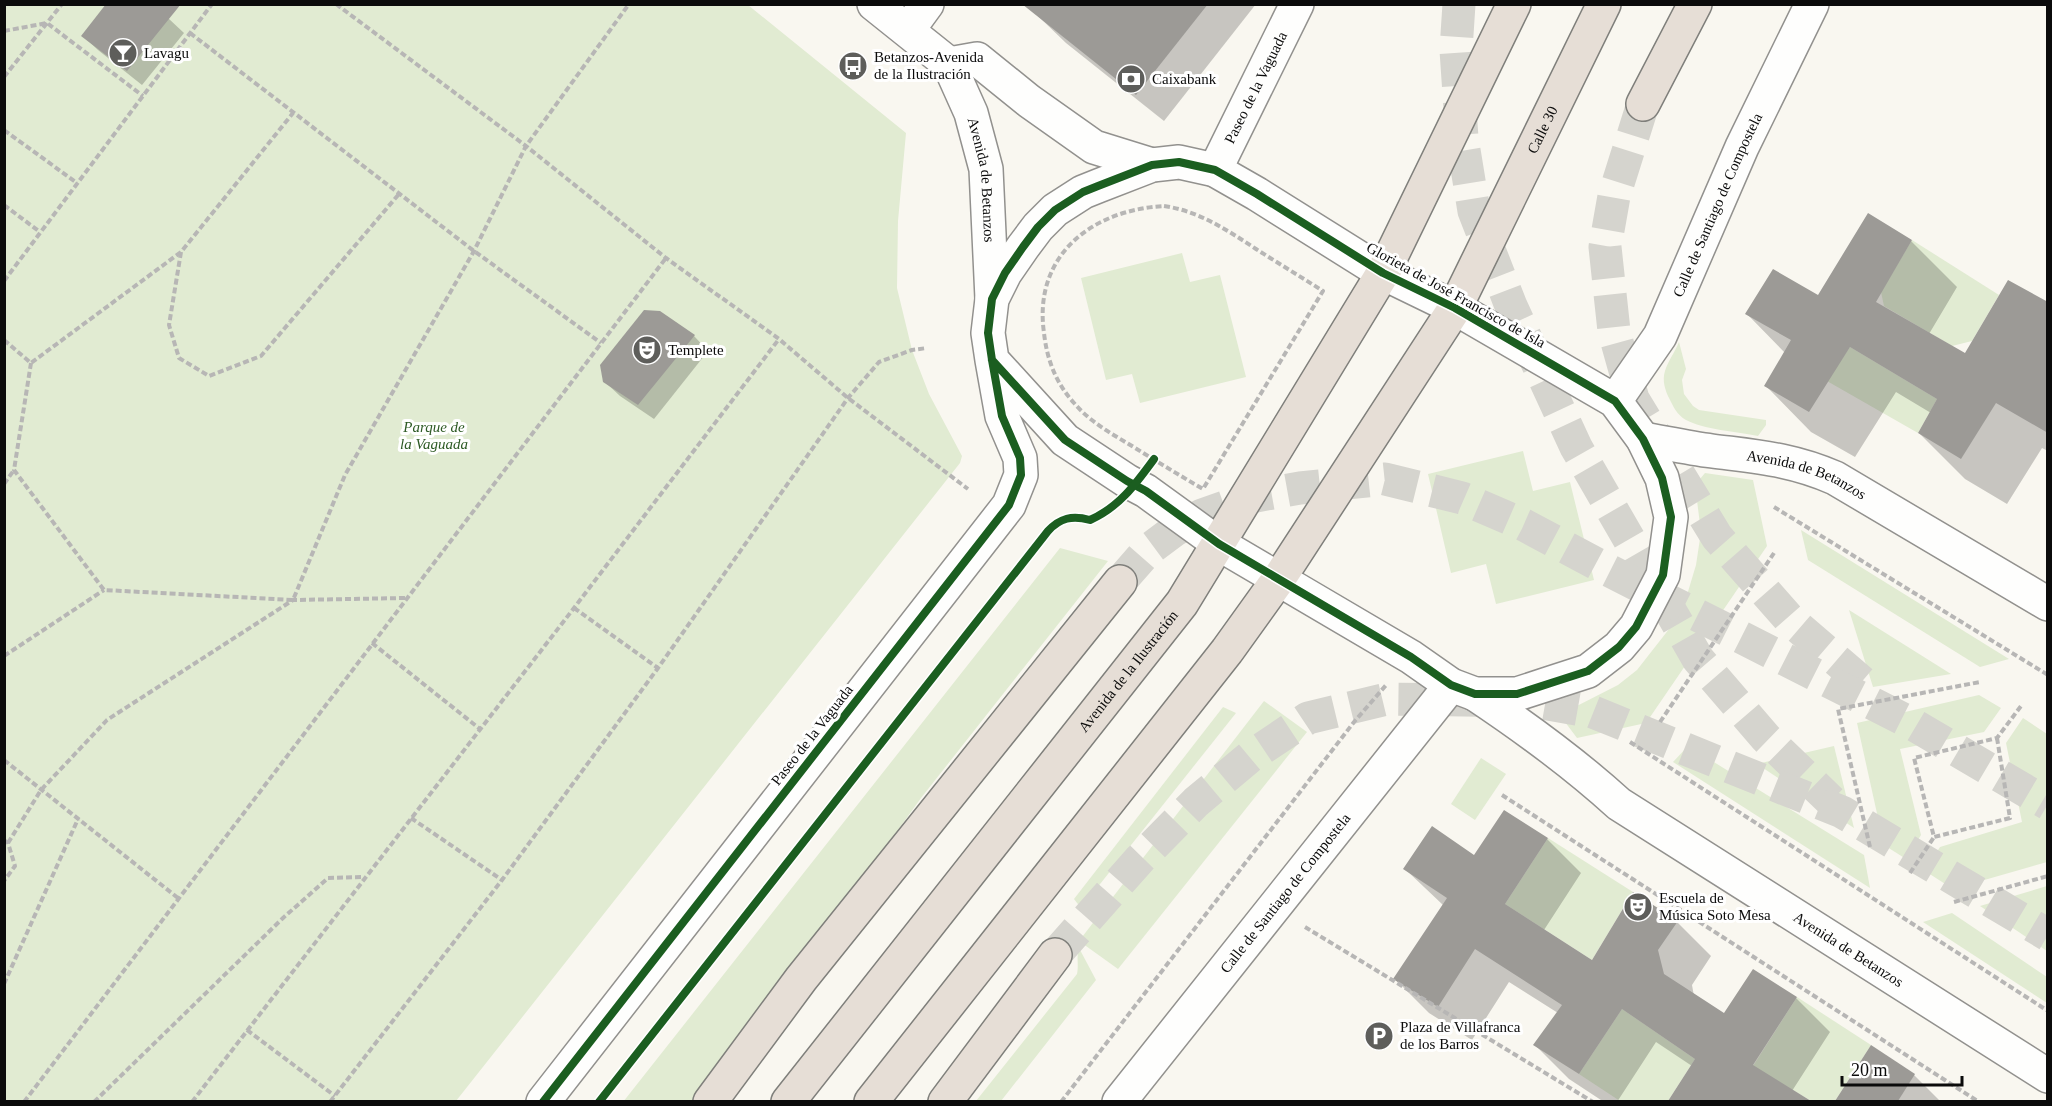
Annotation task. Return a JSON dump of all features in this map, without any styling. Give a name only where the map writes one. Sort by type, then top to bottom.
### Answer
[{"type":"highway","name":"Avenida de la Ilustración","points":[[788,1101],[1182,603],[1383,273],[1514,4]]},
{"type":"highway","name":"Calle 30","points":[[1455,308],[1604,4]]},
{"type":"highway","points":[[1690,4],[1643,104],[1695,4]]},
{"type":"highway","points":[[871,1101],[1227,651],[1278,580],[1455,308]]},
{"type":"highway","points":[[710,1101],[801,979],[1120,582]]},
{"type":"highway","points":[[945,1101],[1055,956]]},
{"type":"street","points":[[908,30],[927,4]]},
{"type":"street","name":"Paseo de la Vaguada","points":[[1215,170],[1297,4]]},
{"type":"street","name":"Calle de Santiago de Compostela","points":[[1615,402],[1660,336],[1742,147],[1812,4]]},
{"type":"street","name":"Avenida de Betanzos","points":[[876,5],[949,64],[971,113],[986,169],[992,299]]},
{"type":"street","points":[[949,64],[977,59],[1029,101],[1094,147],[1152,165]]},
{"type":"street","name":"Glorieta de José Francisco de Isla","points":[[992,360],[988,333],[992,299],[1005,273],[1038,227],[1055,210],[1083,192],[1152,165],[1179,162],[1215,170],[1383,273],[1455,308],[1615,402],[1643,439],[1662,478],[1671,517],[1663,575],[1636,627],[1619,647],[1588,671],[1517,693],[1463,690]]},
{"type":"street","points":[[992,360],[1065,440],[1135,485],[1219,544],[1412,657],[1463,690]]},
{"type":"street","name":"Paseo de la Vaguada","points":[[543,1101],[1009,505],[1021,475],[1020,458],[1002,416],[992,360]]},
{"type":"street","name":"Avenida de Betanzos","points":[[1643,439],[1710,451],[1774,458],[1814,469],[1835,478],[2048,604]]},
{"type":"street","name":"Avenida de Betanzos","points":[[1463,690],[1537,736],[1619,804],[2048,1076]]},
{"type":"street","name":"Calle de Santiago de Compostela","points":[[1119,1101],[1274,907],[1463,690]]},
{"type":"path","points":[[4,77],[62,4]]},
{"type":"path","points":[[4,281],[212,4]]},
{"type":"path","points":[[336,4],[526,146],[666,258],[778,339],[848,398],[968,489]]},
{"type":"path","points":[[4,880],[15,866],[6,842],[41,790],[107,720],[293,600],[345,476],[474,251],[526,146],[629,4]]},
{"type":"path","points":[[4,31],[47,23],[143,96]]},
{"type":"path","points":[[190,33],[474,251],[601,343]]},
{"type":"path","points":[[4,484],[14,470],[31,363],[181,252],[293,112]]},
{"type":"path","points":[[4,130],[77,183]]},
{"type":"path","points":[[181,252],[169,325],[179,358],[209,376],[261,356],[399,194]]},
{"type":"path","points":[[4,205],[40,232]]},
{"type":"path","points":[[1164,206],[1195,213],[1323,291],[1203,489],[1154,459],[1096,424],[1075,405],[1064,391],[1053,372],[1046,346],[1042,310],[1043,297],[1051,270],[1060,255],[1078,237],[1115,215],[1164,206]]},
{"type":"path","points":[[24,1101],[666,258]]},
{"type":"path","points":[[192,1101],[574,608],[778,339]]},
{"type":"path","points":[[4,340],[31,363]]},
{"type":"path","points":[[330,1101],[502,880],[658,668],[848,398],[879,362],[912,350],[927,348]]},
{"type":"path","points":[[1135,485],[1154,459]]},
{"type":"path","points":[[14,470],[104,590]]},
{"type":"path","points":[[1774,507],[2048,675]]},
{"type":"path","points":[[1660,722],[1774,554]]},
{"type":"path","points":[[4,656],[104,590],[293,600],[407,597]]},
{"type":"path","points":[[574,608],[658,668]]},
{"type":"path","points":[[372,643],[480,729]]},
{"type":"path","points":[[1061,1101],[1354,722],[1412,657]]},
{"type":"path","points":[[1869,847],[1838,709],[1980,682]]},
{"type":"path","points":[[1934,837],[1914,758],[1997,738],[2021,706]]},
{"type":"path","points":[[1910,873],[1934,837],[2010,818],[1997,738]]},
{"type":"path","points":[[1630,742],[2048,1011]]},
{"type":"path","points":[[4,760],[178,898]]},
{"type":"path","points":[[1502,795],[1979,1101]]},
{"type":"path","points":[[411,818],[502,880]]},
{"type":"path","points":[[4,984],[78,819]]},
{"type":"path","points":[[1954,902],[2048,876]]},
{"type":"path","points":[[94,1101],[328,878],[365,877]]},
{"type":"path","points":[[1274,907],[1593,1101]]},
{"type":"path","points":[[247,1030],[335,1096]]},
{"type":"green space","name":"Parque de la Vaguada","points":[[5,5],[748,5],[906,133],[898,221],[897,288],[912,350],[929,394],[962,456],[960,463],[456,1101],[5,1102]]},
{"type":"green space","points":[[1912,240],[1999,295],[1972,341],[1952,346],[1884,306],[1881,292]]},
{"type":"green space","points":[[1182,253],[1190,282],[1220,275],[1246,377],[1140,403],[1132,374],[1106,380],[1081,278]]},
{"type":"green space","points":[[1679,342],[1686,369],[1682,380],[1684,394],[1693,406],[1699,410],[1766,420],[1766,425],[1758,436],[1701,426],[1686,420],[1678,413],[1666,392],[1664,374]]},
{"type":"green space","points":[[1850,347],[1937,399],[1918,433],[1827,381]]},
{"type":"green space","points":[[1523,451],[1533,491],[1570,482],[1594,580],[1496,604],[1486,564],[1451,573],[1428,474]]},
{"type":"green space","points":[[1705,473],[1753,480],[1767,546],[1646,723],[1577,738],[1565,722],[1567,711],[1618,685],[1637,670],[1673,624],[1687,595],[1696,565],[1701,532],[1695,485]]},
{"type":"green space","points":[[1801,530],[2009,659],[1980,667],[1808,560]]},
{"type":"green space","points":[[1060,548],[1108,561],[921,798],[703,1101],[623,1102]]},
{"type":"green space","points":[[1849,610],[1951,674],[1873,687]]},
{"type":"green space","points":[[1979,695],[2001,708],[1984,732],[1900,749],[1921,835],[1906,859],[1884,845],[1857,723]]},
{"type":"green space","points":[[1264,701],[1307,732],[1118,969],[1079,941]]},
{"type":"green space","points":[[1223,707],[1236,713],[1081,908],[1074,899]]},
{"type":"green space","points":[[2023,718],[2047,734],[2047,862],[1953,889],[1925,871],[1940,847],[2022,822],[2006,743]]},
{"type":"green space","points":[[1688,746],[1864,855],[1870,888],[1673,762]]},
{"type":"green space","points":[[1834,746],[1854,828],[1757,764]]},
{"type":"green space","points":[[1481,758],[1506,774],[1475,820],[1451,804]]},
{"type":"green space","points":[[1548,838],[1633,892],[1592,960],[1505,904]]},
{"type":"green space","points":[[2047,886],[2047,951],[1980,906]]},
{"type":"green space","points":[[1952,913],[2047,977],[2047,1003],[1923,922]]},
{"type":"green space","points":[[1079,948],[1096,980],[1001,1101],[976,1101],[1077,974]]},
{"type":"green space","points":[[1797,997],[1871,1045],[1835,1101],[1811,1101],[1753,1066]]},
{"type":"green space","points":[[1622,1009],[1695,1059],[1668,1101],[1620,1101],[1579,1074]]},
{"type":"building","name":"Lavagu","points":[[106,4],[181,4],[127,71],[81,36]]},
{"type":"building","points":[[1022,4],[1208,4],[1136,95]]},
{"type":"building","points":[[1868,213],[1912,240],[1876,302],[1965,353],[2008,280],[2048,302],[2048,433],[1996,403],[1961,459],[1918,433],[1937,399],[1850,347],[1809,412],[1764,386],[1791,340],[1745,314],[1773,269],[1818,295]]},
{"type":"building","name":"Templete","points":[[644,310],[660,311],[695,335],[638,405],[603,382],[600,365]]},
{"type":"building","points":[[1504,810],[1548,838],[1505,904],[1592,960],[1633,892],[1678,921],[1658,950],[1664,974],[1724,1013],[1753,969],[1797,997],[1753,1065],[1811,1101],[1668,1101],[1695,1059],[1622,1009],[1579,1074],[1533,1045],[1562,1005],[1475,949],[1438,1007],[1393,979],[1447,898],[1403,869],[1432,826],[1474,855]]},
{"type":"building","points":[[1871,1045],[1915,1074],[1898,1101],[1835,1101]]},
{"type":"tunnel","points":[[1459,4],[1456,50],[1462,138],[1474,211],[1511,306],[1576,447],[1698,659],[1766,738],[1831,801]]},
{"type":"tunnel","points":[[1643,104],[1614,196],[1605,247],[1614,331],[1633,399],[1717,537],[1791,621],[1869,688]]},
{"type":"tunnel","points":[[1120,582],[1148,550],[1175,530],[1202,515],[1256,496],[1300,488],[1385,479],[1462,498],[1524,525],[1909,722],[2048,804]]},
{"type":"tunnel","points":[[1055,955],[1140,859],[1196,802],[1251,756],[1308,718],[1387,699],[1531,701],[1593,712],[1842,812],[2048,935]]},
{"type":"cycle path","points":[[543,1102],[1009,505],[1021,475],[1020,458],[1002,416],[992,360],[988,333],[992,299],[1005,273],[1038,227],[1055,210],[1083,192],[1152,165],[1179,162],[1215,170],[1383,273],[1455,308],[1615,401],[1643,439],[1662,478],[1671,517],[1663,575],[1636,627],[1619,647],[1588,671],[1517,694],[1475,694],[1451,685],[1411,657],[1219,544],[1146,491],[1065,440],[992,360]]},
{"type":"cycle path","points":[[599,1102],[1048,531],[1062,520],[1072,518],[1090,520],[1110,509],[1133,486],[1154,459]]},
{"type":"place","name":"Lavagu","points":[[123,53]]},
{"type":"place","name":"Betanzos-Avenida de la Ilustración","points":[[853,66]]},
{"type":"place","name":"Caixabank","points":[[1131,79]]},
{"type":"place","name":"Templete","points":[[647,350]]},
{"type":"place","name":"Escuela de Música Soto Mesa","points":[[1638,907]]},
{"type":"place","name":"Plaza de Villafranca de los Barros","points":[[1379,1036]]}]
